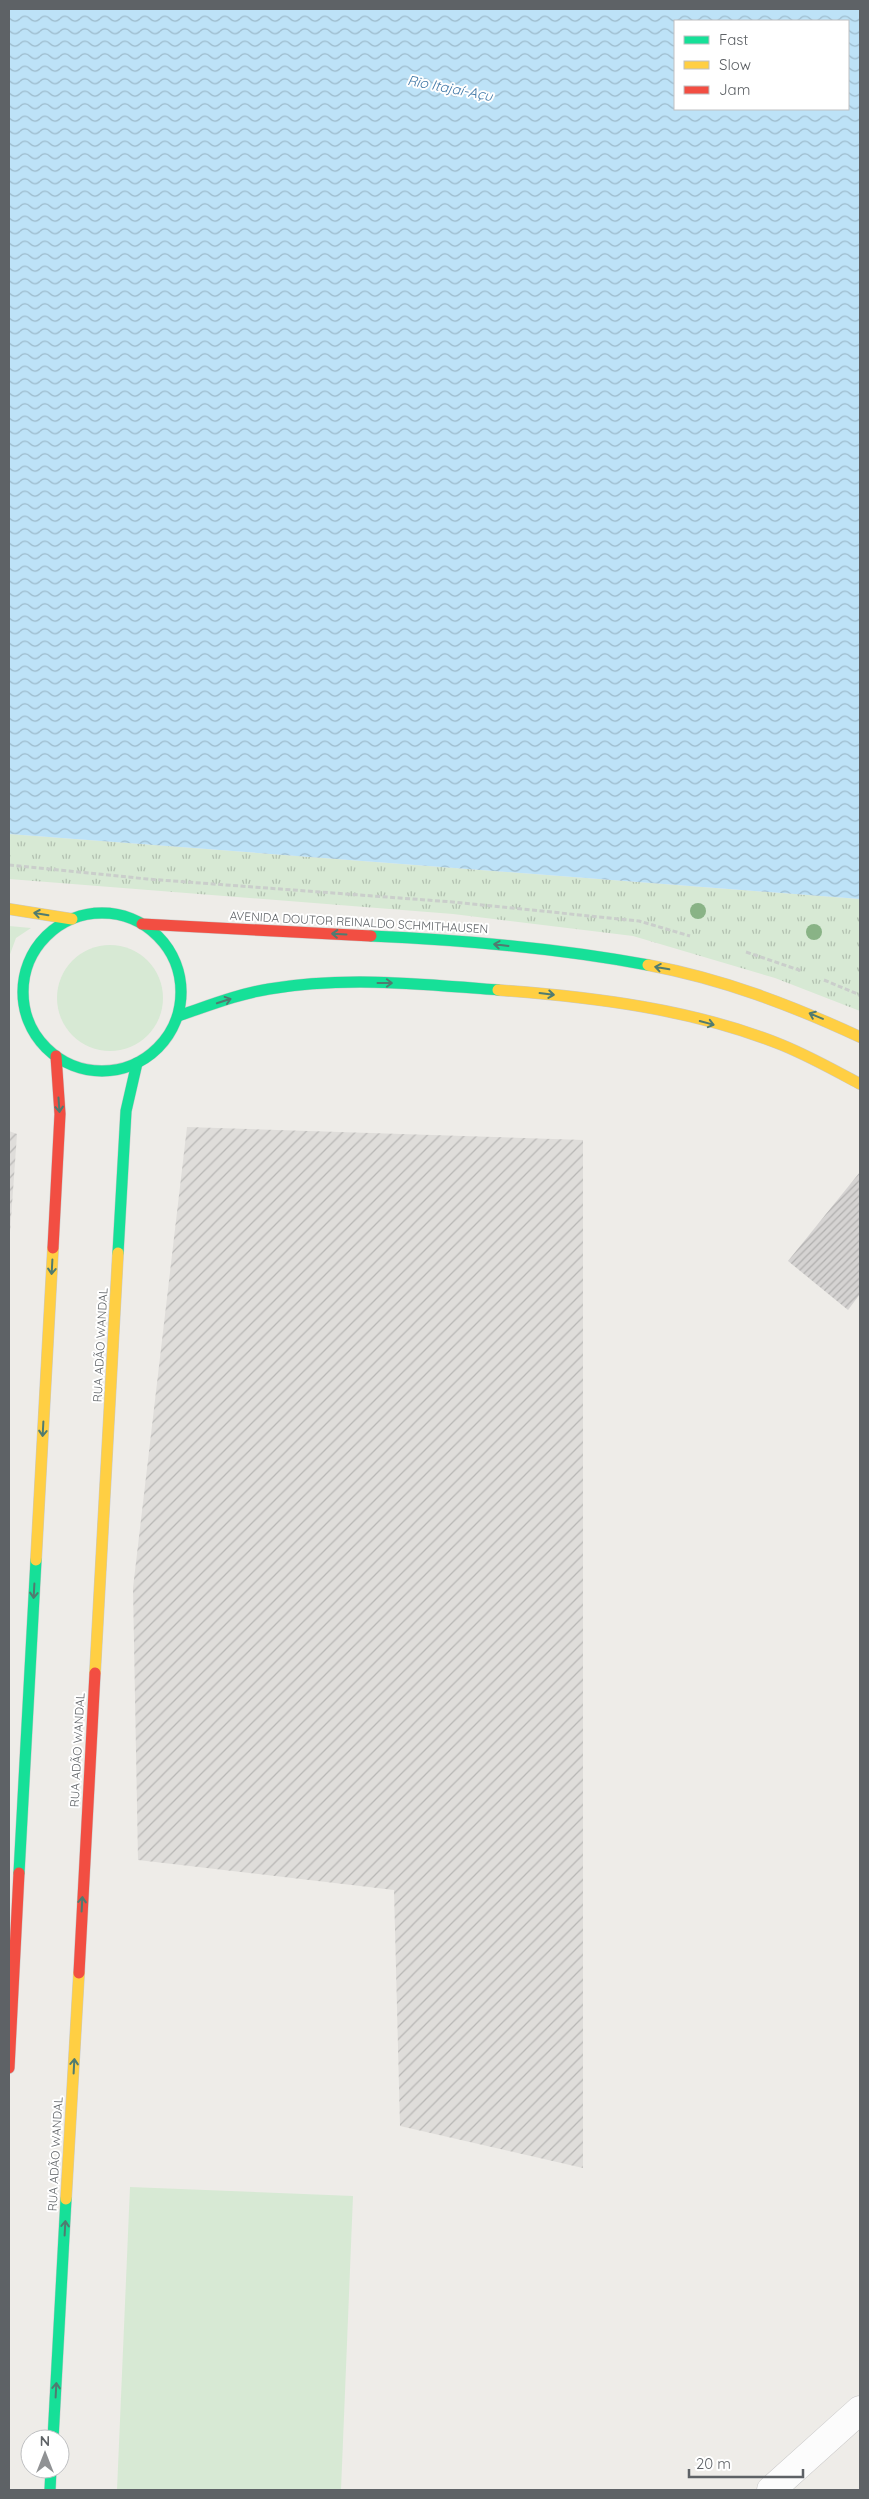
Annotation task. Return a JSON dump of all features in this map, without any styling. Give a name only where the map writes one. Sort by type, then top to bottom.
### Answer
[{"type":"main road","points":[[9,909],[72,919]]},
{"type":"main road","points":[[96,914],[120,915],[142,924],[159,936],[172,954],[180,974],[182,995],[178,1016],[169,1035],[155,1052],[137,1063],[117,1070],[96,1071],[72,1065],[56,1056],[40,1042],[29,1022],[24,1002],[24,981],[29,962],[40,944],[54,930],[72,919],[96,914]]},
{"type":"main road","name":"AVENIDA DOUTOR REINALDO SCHMITHAUSEN","points":[[142,924],[457,940],[594,956],[696,974],[795,1007],[860,1037]]},
{"type":"main road","points":[[178,1016],[246,993],[312,984],[394,983],[506,989],[588,1000],[680,1016],[769,1040],[825,1065],[860,1084]]},
{"type":"main road","points":[[9,995],[24,1002]]},
{"type":"main road","points":[[9,2068],[60,1114],[56,1056]]},
{"type":"main road","name":"RUA ADÃO WANDAL","points":[[54,2429],[126,1111],[137,1063]]},
{"type":"street","points":[[771,2490],[860,2410]]},
{"type":"shaded area","points":[[187,1127],[583,1140],[583,2168],[400,2126],[394,1890],[138,1860],[133,1588]]},
{"type":"shaded area","points":[[9,1131],[17,1134],[9,1247]]},
{"type":"green space","points":[[9,834],[860,899],[860,1011],[775,978],[633,936],[453,914],[9,879]]},
{"type":"green space","points":[[9,926],[31,928],[16,938],[9,957]]},
{"type":"green space","points":[[110,945],[130,949],[148,960],[159,978],[163,998],[159,1018],[148,1036],[130,1047],[110,1051],[90,1047],[72,1036],[61,1018],[57,998],[61,978],[72,960],[90,949]]},
{"type":"green space","points":[[130,2187],[353,2196],[341,2490],[117,2490]]},
{"type":"water","name":"Rio Itajaí-Açu","points":[[9,9],[860,9],[860,899],[9,834]]},
{"type":"building","points":[[860,1172],[860,1294],[848,1310],[788,1261]]},
{"type":"traffic: fast","points":[[102,913],[132,919],[158,936],[175,962],[181,992],[175,1022],[158,1048],[132,1065],[102,1071],[72,1065],[46,1048],[29,1022],[23,992],[29,962],[46,936],[72,919],[102,913]]},
{"type":"traffic: fast","points":[[371,936],[510,946],[648,965]]},
{"type":"traffic: fast","points":[[178,1016],[246,994],[297,985],[384,982],[498,990]]},
{"type":"traffic: fast","points":[[118,1253],[126,1111],[137,1063]]},
{"type":"traffic: fast","points":[[19,1873],[36,1560]]},
{"type":"traffic: fast","points":[[54,2429],[66,2199]]},
{"type":"traffic: fast","points":[[50,2490],[51,2479]]},
{"type":"traffic: slow","points":[[9,909],[72,919]]},
{"type":"traffic: slow","points":[[648,965],[730,985],[808,1014],[860,1037]]},
{"type":"traffic: slow","points":[[498,990],[606,1001],[713,1022],[782,1045],[812,1058],[860,1084]]},
{"type":"traffic: slow","points":[[36,1560],[53,1248]]},
{"type":"traffic: slow","points":[[95,1673],[118,1253]]},
{"type":"traffic: slow","points":[[66,2199],[79,1973]]},
{"type":"traffic: jam","points":[[142,924],[371,936]]},
{"type":"traffic: jam","points":[[53,1248],[60,1114],[56,1056]]},
{"type":"traffic: jam","points":[[79,1973],[95,1673]]},
{"type":"traffic: jam","points":[[9,2068],[19,1873]]}]
